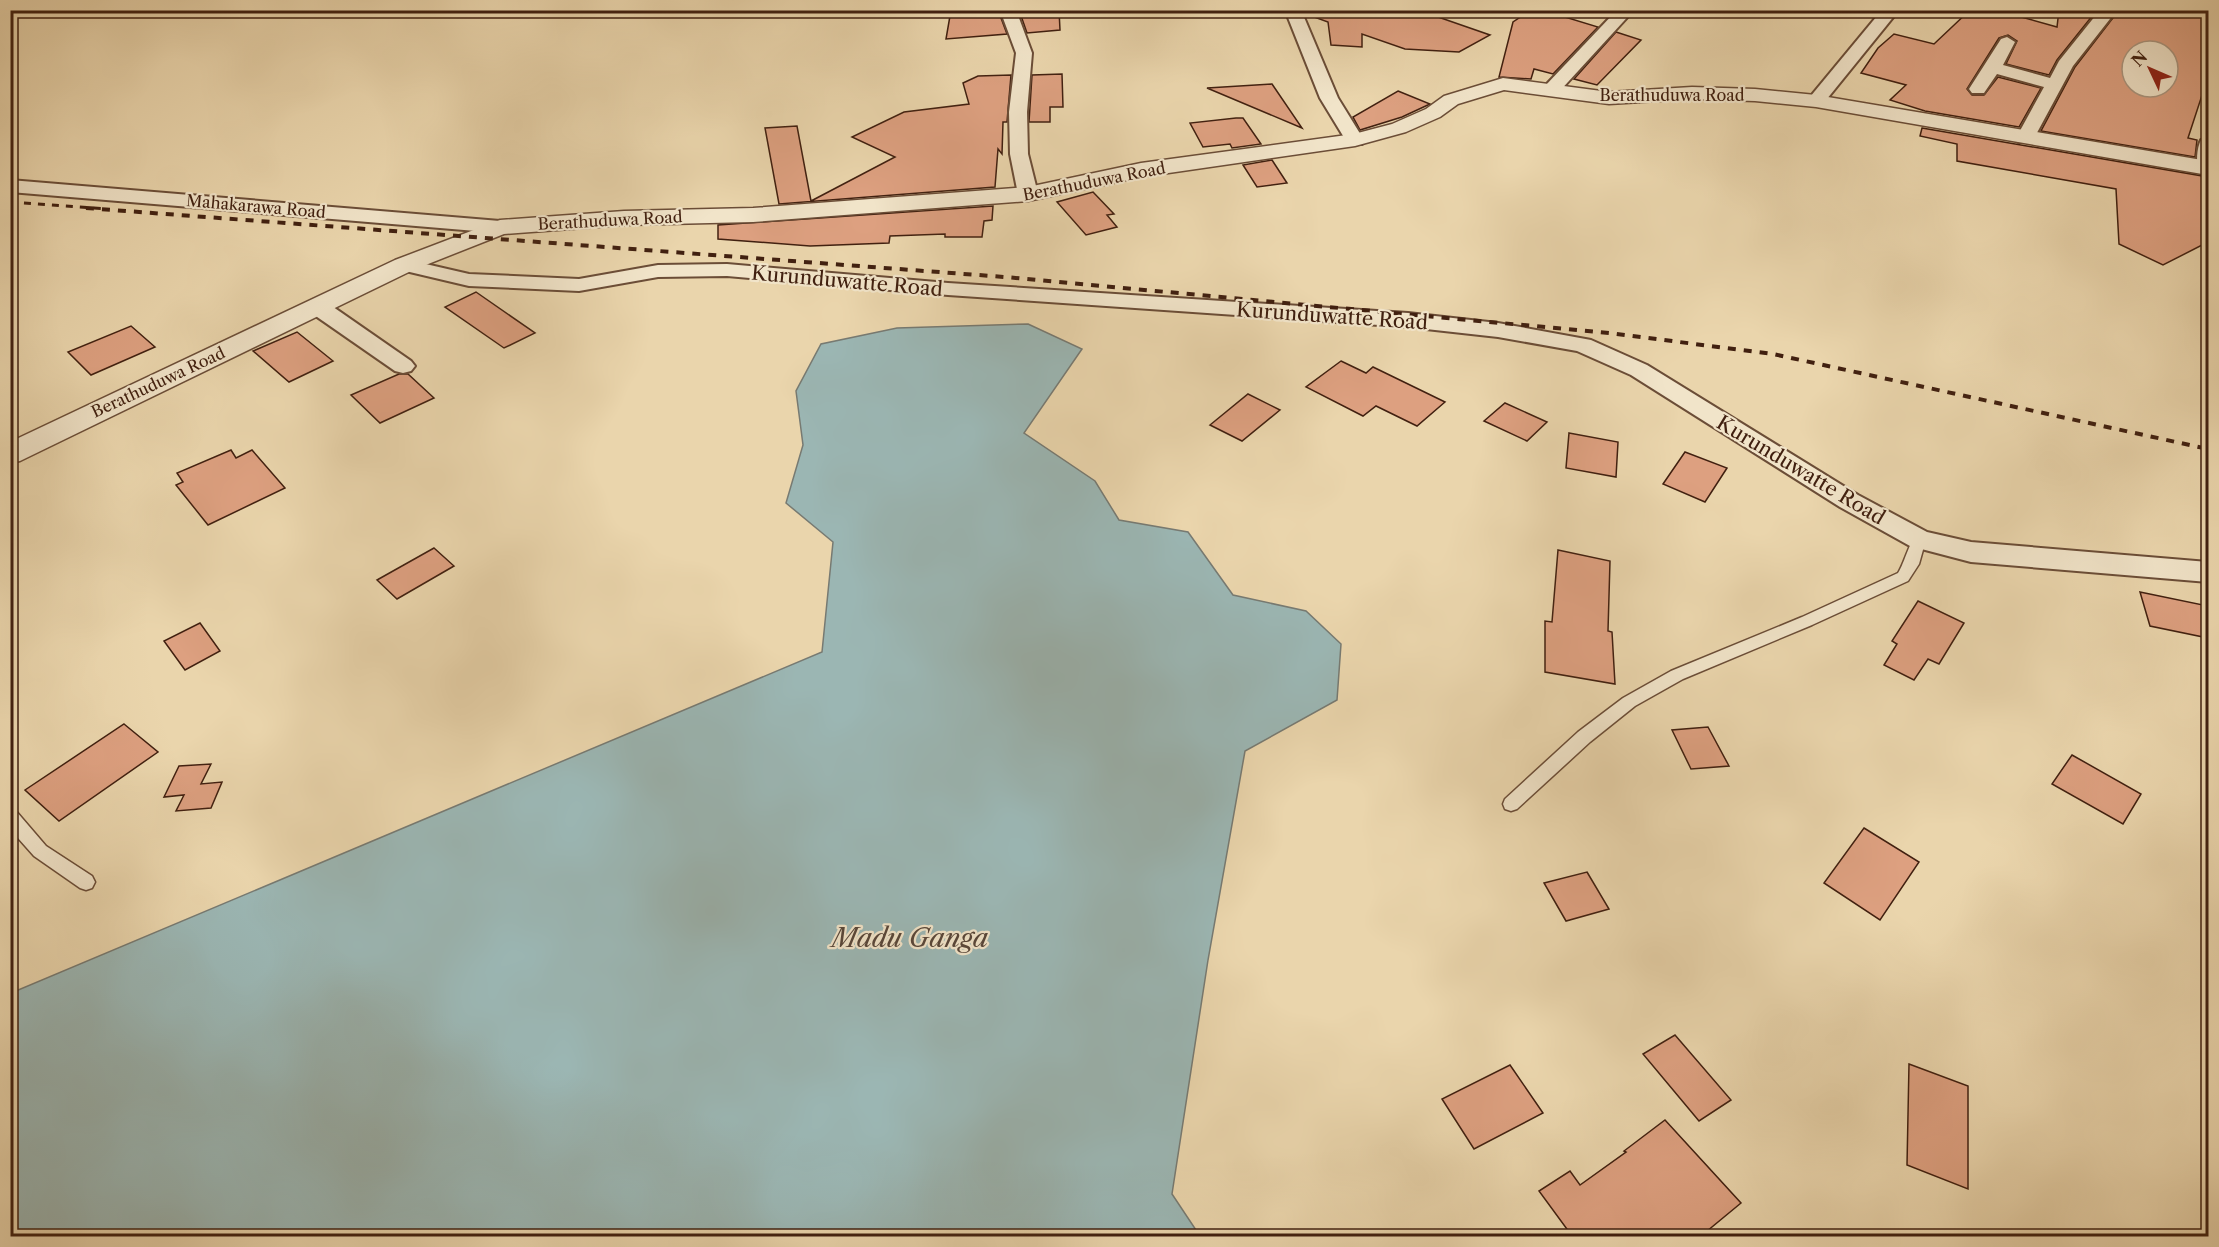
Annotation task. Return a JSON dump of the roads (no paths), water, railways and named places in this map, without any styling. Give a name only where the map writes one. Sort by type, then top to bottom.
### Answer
[{"type":"street","points":[[1008,10],[1024,53],[1018,112],[1019,154],[1028,194]]},
{"type":"street","points":[[1293,10],[1329,98],[1355,140]]},
{"type":"street","points":[[1551,90],[1626,10]]},
{"type":"street","points":[[1816,101],[1891,10]]},
{"type":"street","points":[[2025,138],[2065,66],[2109,10]]},
{"type":"street","points":[[1978,89],[1994,68],[2007,42]]},
{"type":"street","points":[[1994,68],[2054,84]]},
{"type":"street","name":"Berathuduwa Road","points":[[10,454],[404,265],[500,227],[624,218],[753,215],[1028,194],[1141,170],[1355,140],[1399,128],[1433,113],[1451,100],[1503,84],[1609,98],[1692,93],[1755,95],[1816,101],[2208,167]]},
{"type":"street","points":[[2208,144],[2208,167]]},
{"type":"street","name":"Mahakarawa Road","points":[[10,186],[500,227]]},
{"type":"street","name":"Kurunduwatte Road","points":[[404,265],[469,280],[579,285],[658,271],[727,270],[948,289],[1408,320],[1498,330],[1583,345],[1639,370],[1849,501],[1919,539],[1971,552],[2208,572]]},
{"type":"street","points":[[318,306],[403,366]]},
{"type":"lane","points":[[1511,804],[1584,737],[1629,702],[1677,675],[1817,617],[1903,577],[1912,564],[1919,539]]},
{"type":"lane","points":[[10,816],[40,851],[86,882]]},
{"type":"water","name":"Madu Ganga","points":[[1028,324],[1082,349],[1024,433],[1095,481],[1119,520],[1188,532],[1233,595],[1306,611],[1341,644],[1337,700],[1245,751],[1208,960],[1172,1194],[1200,1236],[11,1236],[11,993],[822,652],[833,542],[786,503],[803,445],[796,391],[821,344],[897,328]]},
{"type":"railway","points":[[10,202],[106,209]]},
{"type":"railway","points":[[86,208],[1005,277],[1609,333],[1773,354],[2208,449]]}]
